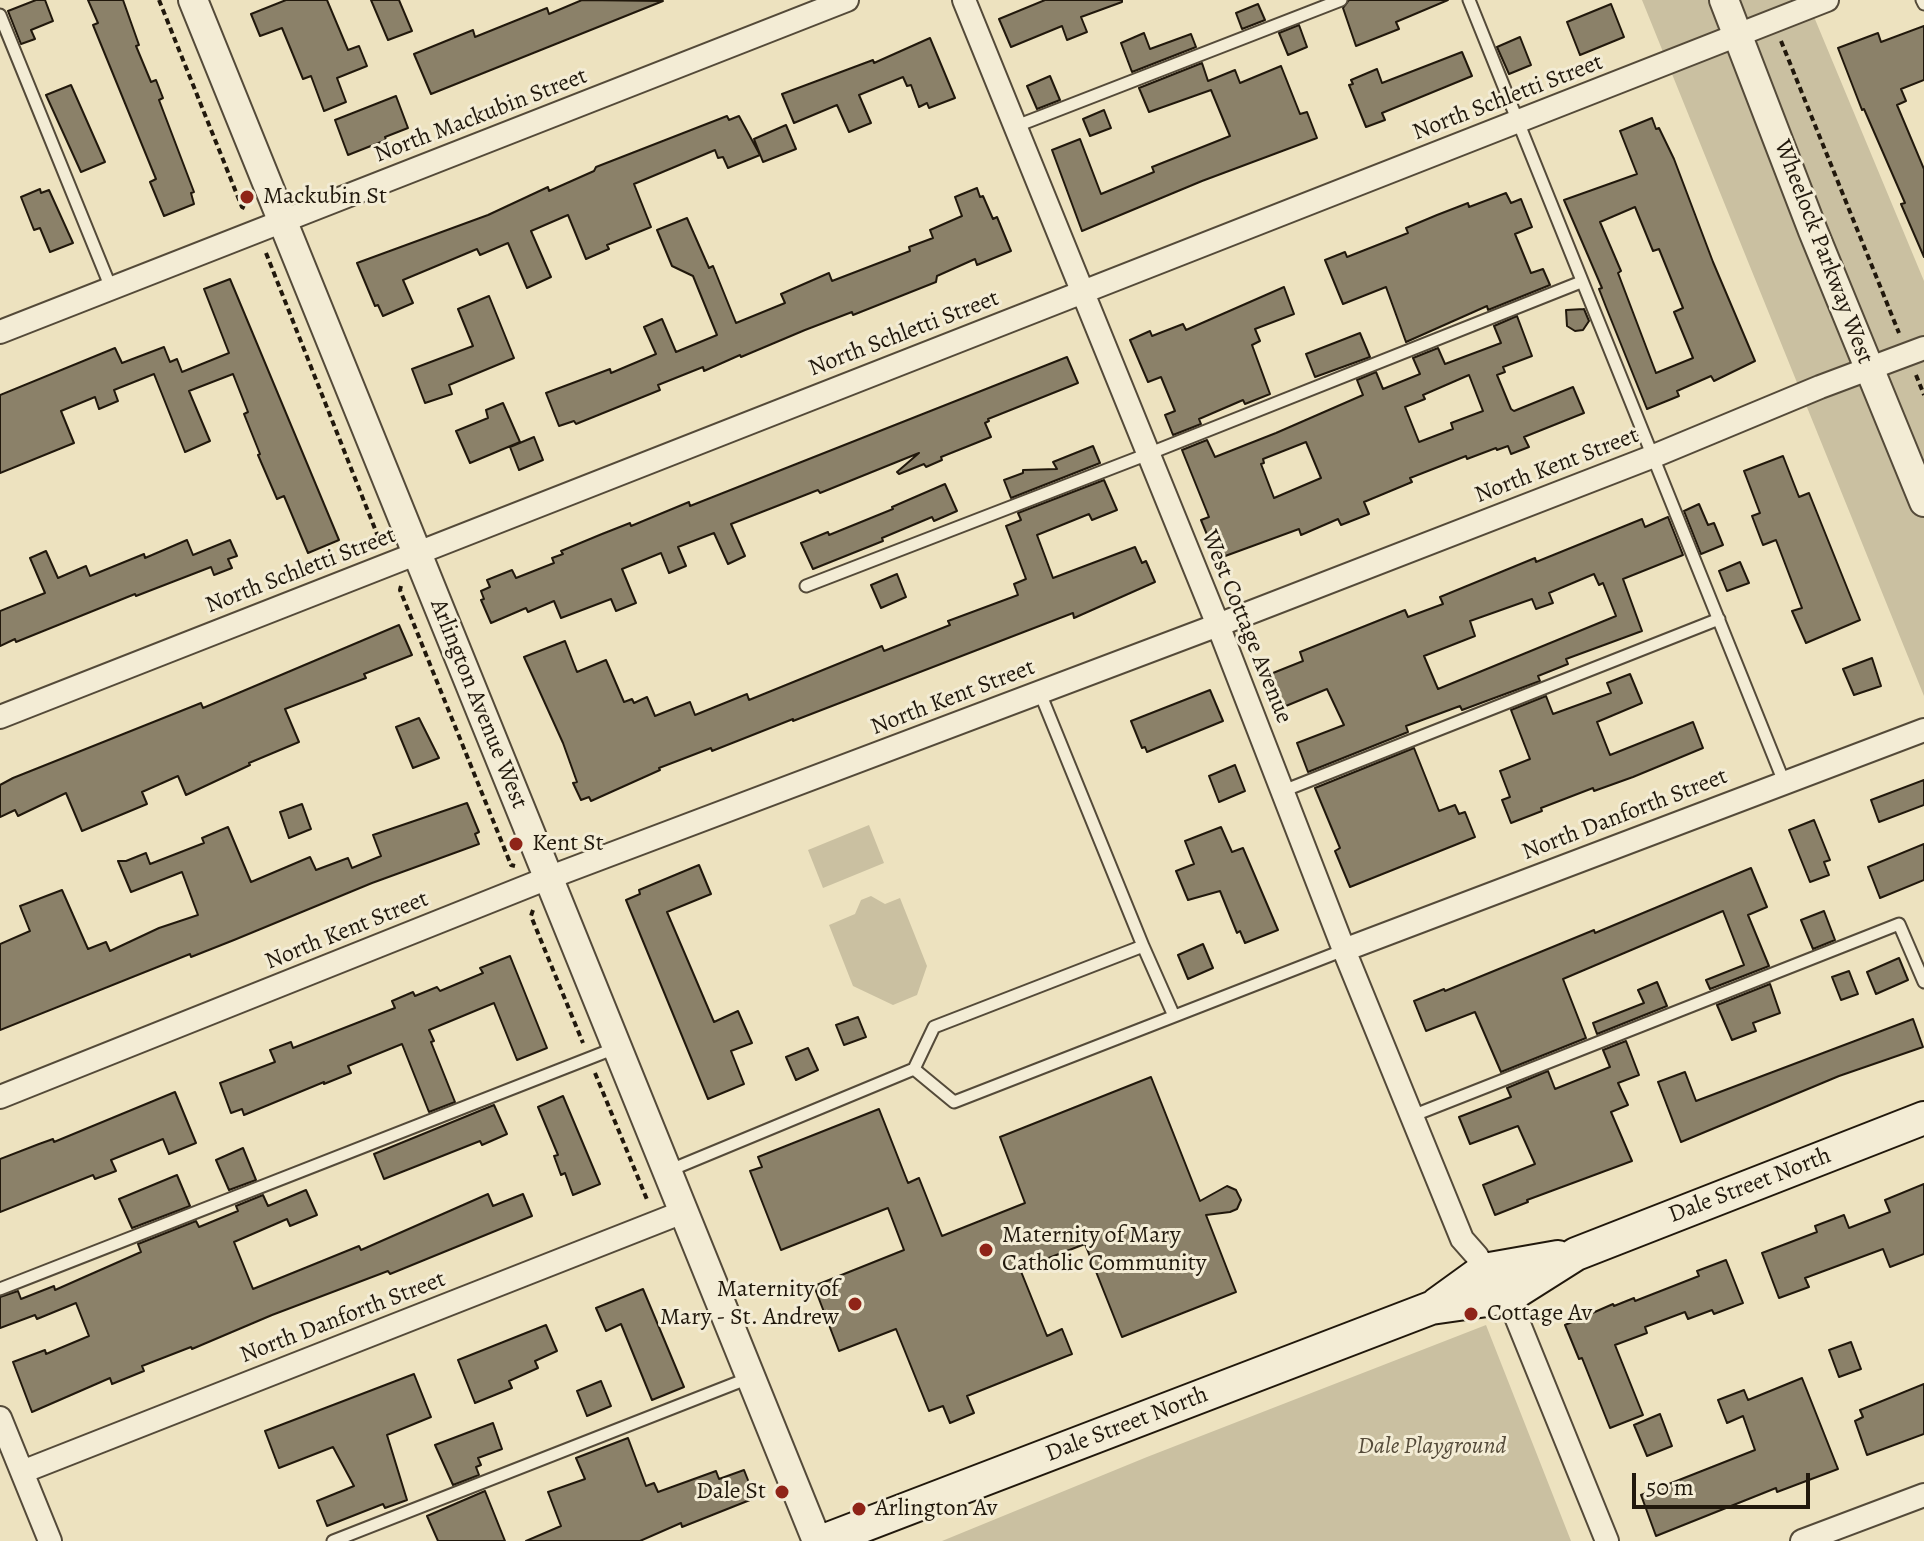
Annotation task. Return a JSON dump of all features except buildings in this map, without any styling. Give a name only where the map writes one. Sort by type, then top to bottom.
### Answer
[{"type":"main road","name":"Dale Street North","points":[[823,1541],[1431,1308],[1508,1297],[1576,1254],[1924,1118]]},
{"type":"main road","name":"Dale Street North","points":[[1431,1308],[1484,1270],[1576,1254]]},
{"type":"street","name":"Arlington Avenue West","points":[[193,0],[817,1541]]},
{"type":"street","name":"North Mackubin Street","points":[[0,332],[847,0]]},
{"type":"street","name":"West Cottage Avenue","points":[[964,0],[1218,625],[1344,950],[1462,1239],[1484,1270]]},
{"type":"street","name":"Wheelock Parkway West","points":[[1724,0],[1924,502]]},
{"type":"street","name":"North Schletti Street","points":[[0,717],[1827,0]]},
{"type":"street","name":"North Kent Street","points":[[0,1097],[548,878],[1218,625],[1916,351]]},
{"type":"street","name":"North Danforth Street","points":[[1344,950],[1924,730]]},
{"type":"street","name":"North Danforth Street","points":[[22,1472],[683,1212]]},
{"type":"street","points":[[1508,1297],[1607,1541]]},
{"type":"street","points":[[0,1418],[50,1541]]},
{"type":"street","points":[[1802,1541],[1924,1495]]},
{"type":"lane","points":[[1014,127],[1341,0]]},
{"type":"lane","points":[[1469,0],[1784,782]]},
{"type":"lane","points":[[0,15],[111,288]]},
{"type":"lane","points":[[806,586],[1581,282]]},
{"type":"lane","points":[[1283,791],[1719,619]]},
{"type":"lane","points":[[1040,693],[1174,1016]]},
{"type":"lane","points":[[1412,1116],[1899,924],[1924,982]]},
{"type":"lane","points":[[667,1172],[914,1069],[934,1027],[1143,946]]},
{"type":"lane","points":[[914,1069],[954,1102],[1344,950]]},
{"type":"lane","points":[[0,1289],[619,1047]]},
{"type":"lane","points":[[333,1541],[749,1378]]},
{"type":"path","points":[[159,0],[242,207],[246,209]]},
{"type":"path","points":[[1773,21],[1916,351],[1924,395]]},
{"type":"path","points":[[266,252],[371,520],[377,534],[383,538]]},
{"type":"path","points":[[401,584],[400,590],[511,865],[515,866]]},
{"type":"green space","points":[[1642,0],[1807,0],[1924,281],[1924,696]]},
{"type":"green space","points":[[869,825],[884,863],[823,888],[808,850]]},
{"type":"green space","points":[[871,896],[885,904],[900,898],[927,966],[917,995],[893,1005],[853,986],[829,925],[855,914],[861,900]]},
{"type":"green space","name":"Dale Playground","points":[[1486,1325],[1571,1541],[942,1541],[1147,1457]]},
{"type":"place","name":"Mackubin St","points":[[247,197]]},
{"type":"place","name":"Kent St","points":[[516,844]]},
{"type":"place","name":"Maternity of Mary Catholic Community","points":[[986,1250]]},
{"type":"place","name":"Maternity of Mary - St. Andrew","points":[[855,1304]]},
{"type":"place","name":"Cottage Av","points":[[1471,1314]]},
{"type":"place","name":"Dale St","points":[[782,1492]]},
{"type":"place","name":"Arlington Av","points":[[859,1509]]}]
